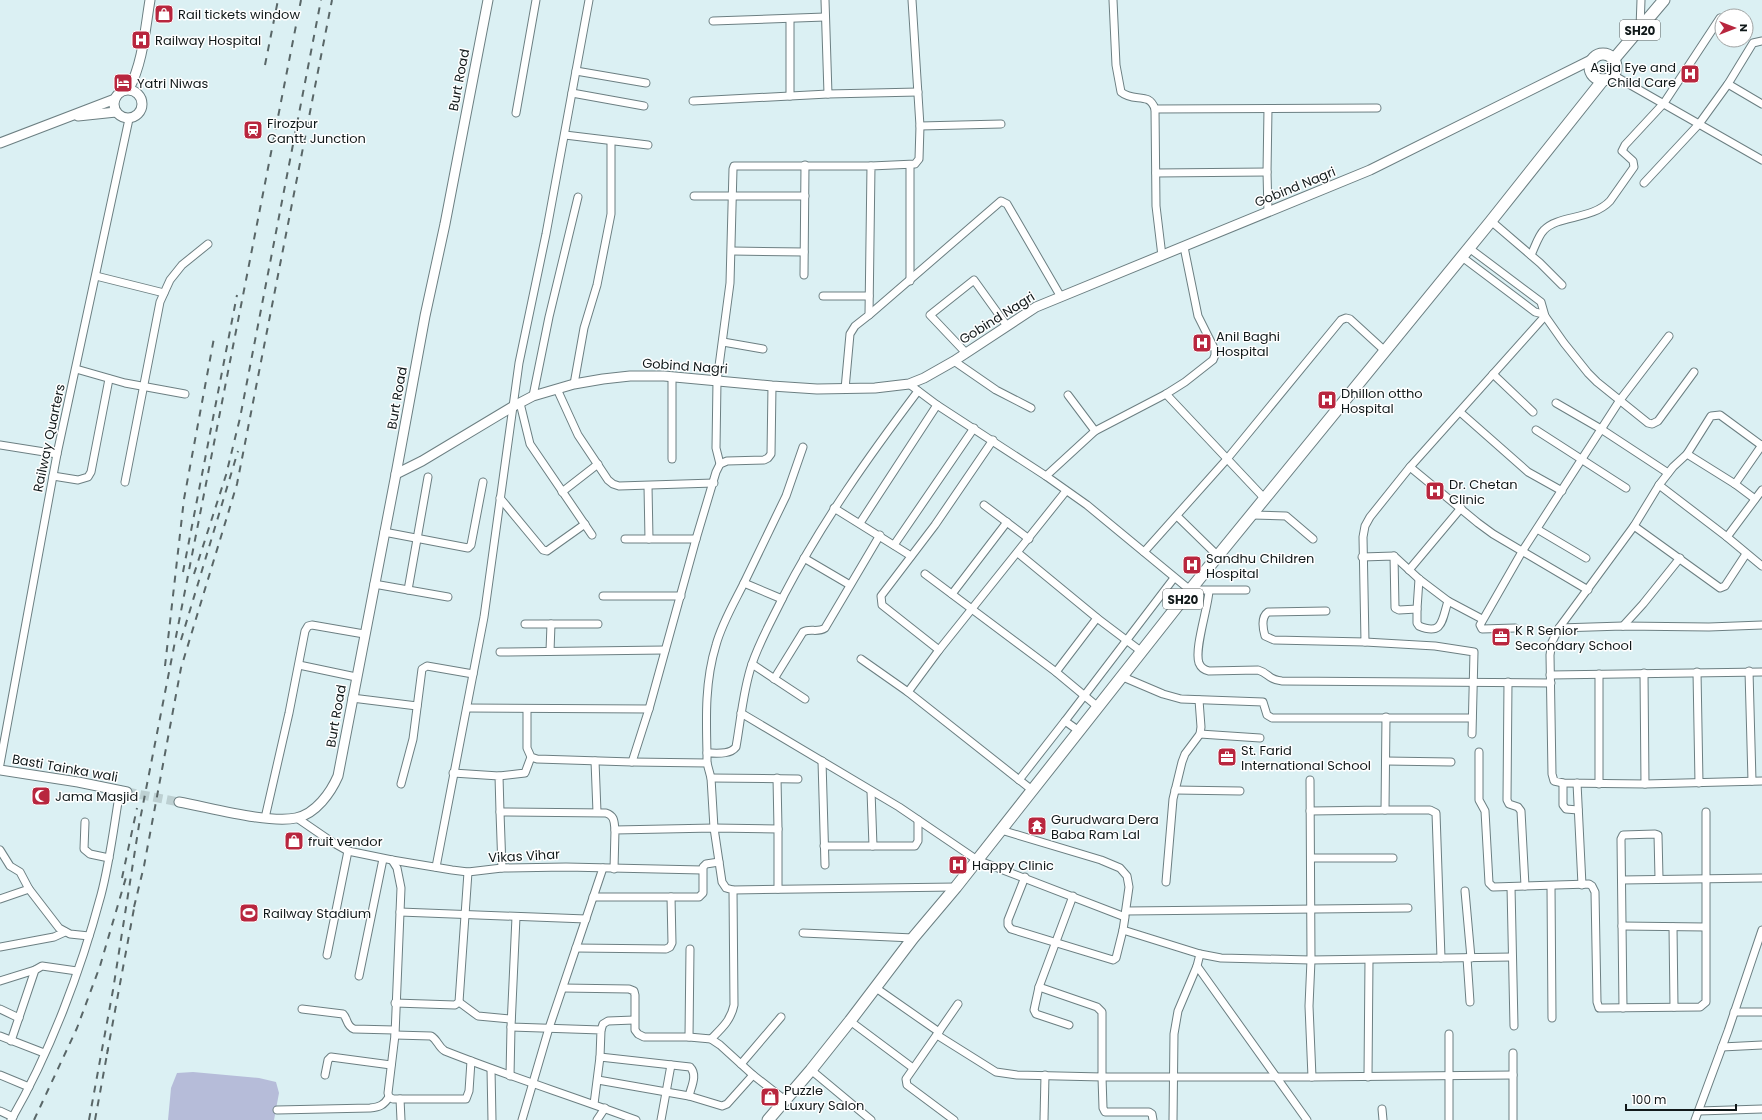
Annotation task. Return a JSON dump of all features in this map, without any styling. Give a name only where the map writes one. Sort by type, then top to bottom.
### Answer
[{"type":"main road","name":"SH20","points":[[1591,60],[1594,56],[1602,53],[1614,58],[1640,30],[1664,0]]},
{"type":"main road","points":[[1613,75],[1616,66],[1614,58]]},
{"type":"main road","points":[[1591,60],[1591,73],[1594,77],[1602,80]]},
{"type":"main road","name":"SH20","points":[[768,1120],[811,1070],[876,988],[913,938],[956,887],[1123,677],[1190,590],[1462,257],[1602,80],[1613,75]]},
{"type":"street","points":[[129,89],[135,77],[140,58],[150,0]]},
{"type":"street","name":"Burt Road","points":[[297,818],[309,812],[325,797],[333,787],[338,776],[425,316],[488,0]]},
{"type":"street","points":[[516,113],[536,0]]},
{"type":"street","points":[[436,867],[453,773],[468,708],[484,617],[500,498],[516,405],[519,363],[546,234],[589,0]]},
{"type":"street","points":[[825,0],[828,94]]},
{"type":"street","points":[[632,762],[649,709],[696,539],[720,464],[716,448],[717,380],[729,296],[732,251],[732,195],[734,166],[871,166],[915,164],[919,160],[920,126],[912,0]]},
{"type":"street","points":[[1113,0],[1116,65],[1121,92],[1126,96],[1133,98],[1148,99],[1153,103],[1155,109],[1156,206],[1162,256]]},
{"type":"street","points":[[1640,30],[1641,0]]},
{"type":"street","points":[[713,21],[825,17]]},
{"type":"street","points":[[790,19],[790,96]]},
{"type":"street","points":[[1531,255],[1541,233],[1550,225],[1593,212],[1610,201],[1634,167],[1633,161],[1623,154],[1622,149],[1664,103],[1714,27]]},
{"type":"street","points":[[1644,184],[1699,124],[1728,84],[1753,43],[1762,41]]},
{"type":"street","name":"Gobind Nagri","points":[[396,474],[422,461],[516,405],[534,396],[557,388],[603,378],[630,376],[672,377],[772,386],[845,388],[874,388],[909,384],[924,378],[954,361],[1036,307],[1370,170],[1591,60]]},
{"type":"street","points":[[576,72],[646,83]]},
{"type":"street","points":[[1613,75],[1762,160]]},
{"type":"street","points":[[1728,84],[1762,104]]},
{"type":"street","points":[[0,143],[114,99],[120,92],[129,89],[136,91],[141,96],[143,103],[141,111],[136,116],[129,118],[122,117],[116,112],[114,99]]},
{"type":"street","points":[[572,92],[644,106]]},
{"type":"street","points":[[694,101],[828,94],[918,92]]},
{"type":"street","points":[[1155,109],[1377,108]]},
{"type":"street","points":[[1268,109],[1268,212]]},
{"type":"street","points":[[66,117],[116,112]]},
{"type":"street","name":"Railway Quarters","points":[[0,764],[58,454],[129,118]]},
{"type":"street","points":[[920,126],[1002,124]]},
{"type":"street","points":[[565,135],[648,145]]},
{"type":"street","points":[[574,384],[584,328],[597,285],[610,221],[612,188],[611,141]]},
{"type":"street","points":[[910,164],[910,281]]},
{"type":"street","points":[[804,275],[805,165]]},
{"type":"street","points":[[869,315],[871,166]]},
{"type":"street","points":[[1156,173],[1267,172]]},
{"type":"street","points":[[694,196],[805,196]]},
{"type":"street","points":[[534,396],[540,356],[578,197]]},
{"type":"street","points":[[845,388],[850,334],[855,326],[910,281],[977,220],[1001,201],[1007,204],[1061,297]]},
{"type":"street","points":[[1491,221],[1531,255],[1562,285]]},
{"type":"street","points":[[125,482],[155,325],[164,293],[170,280],[182,265],[208,244]]},
{"type":"street","points":[[1046,476],[1095,431],[1166,394],[1213,360],[1215,350],[1198,316],[1184,247]]},
{"type":"street","points":[[1469,248],[1541,302],[1544,315],[1588,373],[1648,423],[1656,423],[1694,372]]},
{"type":"street","points":[[732,251],[804,252]]},
{"type":"street","points":[[1462,257],[1535,312],[1544,315]]},
{"type":"street","points":[[96,276],[164,293]]},
{"type":"street","points":[[966,353],[930,315],[974,280],[1007,326]]},
{"type":"street","points":[[823,296],[869,296]]},
{"type":"street","points":[[1365,642],[1362,557],[1365,526],[1370,517],[1410,466],[1460,412],[1544,315]]},
{"type":"street","points":[[1144,552],[1227,459],[1343,318],[1350,319],[1385,351]]},
{"type":"street","points":[[1515,628],[1482,629],[1480,625],[1482,619],[1523,550],[1601,429],[1620,400],[1669,336]]},
{"type":"street","points":[[723,342],[763,349]]},
{"type":"street","points":[[954,361],[996,390],[1031,408]]},
{"type":"street","points":[[76,369],[109,379],[185,394]]},
{"type":"street","points":[[1493,374],[1533,412]]},
{"type":"street","points":[[672,377],[672,459]]},
{"type":"street","points":[[54,476],[78,480],[88,477],[91,472],[109,379]]},
{"type":"street","points":[[909,384],[937,405],[993,440],[1046,476],[1144,552],[1190,590],[1246,590]]},
{"type":"street","points":[[720,464],[727,461],[764,460],[771,454],[772,386]]},
{"type":"street","points":[[557,388],[578,435],[608,480],[613,484],[619,486],[648,486],[714,483]]},
{"type":"street","points":[[707,753],[733,751],[736,747],[741,713],[752,664],[762,637],[804,558],[834,508],[851,482],[918,390]]},
{"type":"street","points":[[1166,394],[1265,498]]},
{"type":"street","points":[[1068,395],[1095,431]]},
{"type":"street","points":[[1556,403],[1601,429],[1668,473]]},
{"type":"street","points":[[516,405],[530,444],[592,535]]},
{"type":"street","points":[[860,523],[937,405]]},
{"type":"street","points":[[1460,412],[1528,472],[1562,491]]},
{"type":"street","points":[[1735,484],[1762,445],[1723,417],[1715,414],[1711,416],[1687,454],[1668,473],[1659,485],[1634,526],[1559,628],[1550,649],[1552,774],[1554,781],[1577,784],[1762,781]]},
{"type":"street","points":[[894,545],[974,428]]},
{"type":"street","points":[[1536,430],[1626,488]]},
{"type":"street","points":[[939,650],[882,605],[880,601],[881,596],[935,525],[993,440]]},
{"type":"street","points":[[0,445],[58,454]]},
{"type":"street","points":[[803,447],[786,496],[716,645],[709,672],[706,700],[707,763],[711,778],[714,828],[722,882],[726,888],[733,890],[956,887]]},
{"type":"street","points":[[1687,454],[1735,484],[1754,499]]},
{"type":"street","points":[[562,492],[598,464]]},
{"type":"street","points":[[1410,466],[1493,534],[1523,550],[1588,590]]},
{"type":"street","points":[[408,590],[428,478]]},
{"type":"street","points":[[384,532],[468,548],[471,545],[483,482]]},
{"type":"street","points":[[1659,485],[1762,566]]},
{"type":"street","points":[[648,486],[648,539]]},
{"type":"street","points":[[1727,537],[1762,490]]},
{"type":"street","points":[[908,692],[939,650],[1066,491]]},
{"type":"street","points":[[500,498],[543,550],[547,551],[585,524]]},
{"type":"street","points":[[984,505],[1029,539]]},
{"type":"street","points":[[834,508],[880,535],[911,556]]},
{"type":"street","points":[[1409,570],[1461,508]]},
{"type":"street","points":[[1252,515],[1286,516],[1313,539]]},
{"type":"street","points":[[1177,516],[1218,556]]},
{"type":"street","points":[[952,594],[1007,522]]},
{"type":"street","points":[[1634,526],[1718,587],[1723,588],[1746,554]]},
{"type":"street","points":[[1537,529],[1586,558]]},
{"type":"street","points":[[774,679],[803,632],[806,630],[822,630],[825,628],[880,535]]},
{"type":"street","points":[[625,539],[696,539]]},
{"type":"street","points":[[1018,553],[1097,618],[1142,652]]},
{"type":"street","points":[[1362,557],[1394,556],[1419,579],[1448,601],[1482,619]]},
{"type":"street","points":[[1394,556],[1395,608],[1399,610],[1417,609]]},
{"type":"street","points":[[804,558],[850,585]]},
{"type":"street","points":[[1623,626],[1680,558]]},
{"type":"street","points":[[925,574],[1056,672],[1098,707]]},
{"type":"street","points":[[1019,780],[1085,696],[1174,578]]},
{"type":"street","points":[[1419,579],[1417,609],[1417,623],[1419,626],[1428,630],[1435,630],[1440,627],[1448,601]]},
{"type":"street","points":[[744,583],[782,599]]},
{"type":"street","points":[[374,584],[448,597]]},
{"type":"street","points":[[1209,591],[1199,648],[1200,664],[1203,669],[1209,671],[1258,670],[1264,672],[1270,678],[1282,681],[1370,682],[1508,682],[1600,674],[1762,672]]},
{"type":"street","points":[[603,596],[681,596]]},
{"type":"street","points":[[1326,611],[1268,612],[1263,618],[1265,636],[1274,640],[1365,642],[1435,646],[1473,651],[1475,653],[1472,682],[1472,734]]},
{"type":"street","points":[[1056,672],[1097,618]]},
{"type":"street","points":[[525,624],[598,624]]},
{"type":"street","points":[[550,651],[551,624]]},
{"type":"street","points":[[265,818],[299,665],[305,631],[308,626],[312,625],[364,634]]},
{"type":"street","points":[[1559,628],[1623,626],[1709,627],[1762,625]]},
{"type":"street","points":[[500,652],[665,650]]},
{"type":"street","points":[[861,659],[908,692],[1032,790]]},
{"type":"street","points":[[752,664],[805,699]]},
{"type":"street","points":[[299,665],[356,677]]},
{"type":"street","points":[[401,784],[412,739],[422,669],[424,667],[473,674]]},
{"type":"street","points":[[1749,671],[1752,781]]},
{"type":"street","points":[[1697,672],[1699,783]]},
{"type":"street","points":[[1644,673],[1645,784]]},
{"type":"street","points":[[1599,784],[1600,674]]},
{"type":"street","points":[[1123,677],[1163,694],[1181,699],[1263,702],[1267,715],[1272,718],[1472,718]]},
{"type":"street","points":[[1508,682],[1508,800],[1509,804],[1518,807],[1521,810],[1525,886]]},
{"type":"street","points":[[352,698],[417,706]]},
{"type":"street","points":[[1166,882],[1175,790],[1185,754],[1200,734],[1201,727],[1198,700]]},
{"type":"street","points":[[468,708],[649,709]]},
{"type":"street","points":[[453,773],[499,776],[525,773],[530,757],[527,748],[528,708]]},
{"type":"street","points":[[741,713],[918,820],[977,860],[1125,914],[1408,908]]},
{"type":"street","points":[[1385,810],[1386,717]]},
{"type":"street","points":[[1065,721],[1079,731]]},
{"type":"street","points":[[1200,734],[1260,738]]},
{"type":"street","points":[[1478,752],[1479,800],[1485,811],[1488,881],[1493,887],[1589,884],[1592,886],[1595,892],[1598,1005],[1602,1008],[1700,1007],[1706,1002],[1706,812]]},
{"type":"street","points":[[530,757],[536,759],[707,763]]},
{"type":"street","points":[[595,760],[597,812]]},
{"type":"street","points":[[822,761],[825,865]]},
{"type":"street","points":[[1386,762],[1451,762]]},
{"type":"street","name":"Basti Tainka wali","points":[[0,770],[78,782],[123,791]]},
{"type":"street","points":[[499,776],[502,868]]},
{"type":"street","points":[[711,778],[798,779]]},
{"type":"street","points":[[777,778],[778,889]]},
{"type":"street","points":[[1310,780],[1311,960],[1309,1006],[1312,1077]]},
{"type":"street","points":[[1563,783],[1563,804],[1566,809],[1578,810]]},
{"type":"street","points":[[1577,784],[1582,885]]},
{"type":"street","points":[[1175,790],[1240,792]]},
{"type":"street","points":[[0,1111],[12,1118],[29,1087],[77,971],[101,894],[123,791]]},
{"type":"street","points":[[871,791],[873,846]]},
{"type":"street","points":[[179,802],[265,818],[281,820],[297,818]]},
{"type":"street","points":[[1310,810],[1430,810],[1436,813],[1441,958]]},
{"type":"street","points":[[500,812],[597,812],[611,815],[614,820],[615,830],[614,869]]},
{"type":"street","name":"Vikas Vihar","points":[[297,818],[348,851],[392,860],[468,872],[502,868],[566,867],[702,870]]},
{"type":"street","points":[[824,846],[915,846],[918,842],[918,820]]},
{"type":"street","points":[[86,822],[84,849],[90,854],[109,858]]},
{"type":"street","points":[[615,830],[714,828],[778,829]]},
{"type":"street","points":[[1001,830],[1101,860],[1120,868],[1127,876],[1129,887],[1123,930],[1116,958],[1113,960],[1011,929],[1008,925],[1008,920],[1025,877]]},
{"type":"street","points":[[1623,1008],[1621,839],[1626,834],[1658,835],[1659,878]]},
{"type":"street","points":[[0,850],[10,866],[20,872],[29,889],[59,928],[65,932],[89,936]]},
{"type":"street","points":[[327,955],[348,851]]},
{"type":"street","points":[[359,976],[383,858]]},
{"type":"street","points":[[1311,858],[1393,858]]},
{"type":"street","points":[[277,1110],[379,1107],[389,1097],[400,912],[400,877],[392,860]]},
{"type":"street","points":[[593,897],[699,897],[702,896],[702,870],[706,864],[719,862]]},
{"type":"street","points":[[522,1120],[549,1028],[603,868]]},
{"type":"street","points":[[459,1002],[468,872]]},
{"type":"street","points":[[1622,880],[1659,878],[1762,878]]},
{"type":"street","points":[[1551,886],[1552,1018]]},
{"type":"street","points":[[1510,887],[1514,1026]]},
{"type":"street","points":[[0,899],[29,889]]},
{"type":"street","points":[[711,1039],[728,1022],[734,1005],[733,890]]},
{"type":"street","points":[[1466,891],[1470,1002]]},
{"type":"street","points":[[1069,1025],[1036,1014],[1034,1006],[1039,987],[1073,896]]},
{"type":"street","points":[[576,948],[666,949],[670,947],[672,943],[671,897]]},
{"type":"street","points":[[400,912],[586,919]]},
{"type":"street","points":[[510,1076],[516,917]]},
{"type":"street","points":[[1622,926],[1705,927]]},
{"type":"street","points":[[1673,927],[1674,1007]]},
{"type":"street","points":[[1123,930],[1200,954],[1221,958],[1369,960],[1512,957]]},
{"type":"street","points":[[1695,1120],[1762,930]]},
{"type":"street","points":[[0,947],[54,937],[65,932]]},
{"type":"street","points":[[803,933],[913,938]]},
{"type":"street","points":[[689,1037],[690,949]]},
{"type":"street","points":[[1173,1120],[1174,1034],[1178,1011],[1197,966],[1200,954]]},
{"type":"street","points":[[1368,1076],[1369,960]]},
{"type":"street","points":[[0,981],[36,970],[42,966],[77,971]]},
{"type":"street","points":[[1197,966],[1307,1120]]},
{"type":"street","points":[[11,1041],[36,970]]},
{"type":"street","points":[[1039,987],[1097,1007],[1102,1012],[1102,1108],[1105,1112],[1149,1112],[1152,1114],[1153,1120]]},
{"type":"street","points":[[563,988],[629,989],[634,991],[636,995],[634,1020],[635,1030],[638,1034],[644,1037],[689,1037],[711,1039],[785,1100]]},
{"type":"street","points":[[876,988],[938,1033],[996,1072],[1017,1075],[1102,1077],[1513,1075]]},
{"type":"street","points":[[395,1003],[454,1005],[459,1002]]},
{"type":"street","points":[[459,1002],[478,1016],[511,1023],[549,1028],[601,1030]]},
{"type":"street","points":[[954,1120],[907,1085],[906,1079],[958,1004]]},
{"type":"street","points":[[0,1009],[19,1018]]},
{"type":"street","points":[[302,1009],[343,1014],[346,1016],[348,1025],[354,1029],[431,1036],[435,1039],[439,1048],[470,1062],[594,1104],[636,1120]]},
{"type":"street","points":[[1734,1012],[1762,1012]]},
{"type":"street","points":[[741,1064],[781,1017]]},
{"type":"street","points":[[594,1104],[598,1080],[601,1030],[603,1024],[608,1021],[634,1020]]},
{"type":"street","points":[[850,1021],[913,1068]]},
{"type":"street","points":[[1449,1034],[1449,1120]]},
{"type":"street","points":[[0,1036],[44,1053]]},
{"type":"street","points":[[1722,1047],[1762,1045]]},
{"type":"street","points":[[1512,1054],[1513,1120]]},
{"type":"street","points":[[325,1075],[328,1060],[331,1056],[391,1065]]},
{"type":"street","points":[[600,1057],[690,1067],[694,1071],[694,1076],[689,1096]]},
{"type":"street","points":[[389,1097],[393,1099],[466,1099],[469,1092],[470,1062]]},
{"type":"street","points":[[661,1120],[671,1064]]},
{"type":"street","points":[[491,1069],[492,1120]]},
{"type":"street","points":[[811,1070],[871,1120]]},
{"type":"street","points":[[0,1075],[29,1087]]},
{"type":"street","points":[[598,1080],[689,1096],[722,1106],[727,1104],[753,1075]]},
{"type":"street","points":[[1044,1120],[1045,1075]]},
{"type":"street","points":[[400,1099],[401,1120]]},
{"type":"street","points":[[597,1120],[605,1108]]},
{"type":"street","points":[[1382,1109],[1382,1120]]},
{"type":"street","points":[[1699,1110],[1762,1109]]},
{"type":"water","points":[[193,1072],[259,1078],[276,1082],[279,1093],[274,1120],[168,1120],[171,1088],[177,1073]]},
{"type":"tunnel","points":[[127,792],[179,802]]},
{"type":"railway","points":[[265,65],[278,0]]},
{"type":"railway","points":[[89,1120],[113,990],[139,825],[301,0]]},
{"type":"railway","points":[[194,574],[226,475],[240,418],[321,0]]},
{"type":"railway","points":[[134,907],[144,866],[181,668],[237,484],[332,0]]},
{"type":"railway","points":[[183,572],[237,295]]},
{"type":"railway","points":[[165,666],[184,499],[214,338]]},
{"type":"railway","points":[[181,640],[238,451]]},
{"type":"railway","points":[[122,878],[137,808]]},
{"type":"railway","points":[[34,1120],[77,1028],[100,966],[127,874]]},
{"type":"railway","points":[[107,1054],[135,903]]},
{"type":"railway","points":[[95,1120],[108,1049]]},
{"type":"place","name":"Rail tickets window","points":[[164,14]]},
{"type":"place","name":"Railway Hospital","points":[[141,40]]},
{"type":"place","name":"Asija Eye and Child Care","points":[[1690,74]]},
{"type":"place","name":"Yatri Niwas","points":[[123,83]]},
{"type":"place","name":"Firozpur Cantt. Junction","points":[[253,130]]},
{"type":"place","name":"Anil Baghi Hospital","points":[[1202,343]]},
{"type":"place","name":"Dhillon ottho Hospital","points":[[1327,400]]},
{"type":"place","name":"Dr. Chetan Clinic","points":[[1435,491]]},
{"type":"place","name":"Sandhu Children Hospital","points":[[1192,565]]},
{"type":"place","name":"K R Senior Secondary School","points":[[1501,637]]},
{"type":"place","name":"St. Farid International School","points":[[1227,757]]},
{"type":"place","name":"Jama Masjid","points":[[41,796]]},
{"type":"place","name":"Gurudwara Dera Baba Ram Lal","points":[[1037,826]]},
{"type":"place","name":"fruit vendor","points":[[294,841]]},
{"type":"place","name":"Happy Clinic","points":[[958,865]]},
{"type":"place","name":"Railway Stadium","points":[[249,913]]},
{"type":"place","name":"Puzzle Luxury Salon","points":[[770,1097]]}]
